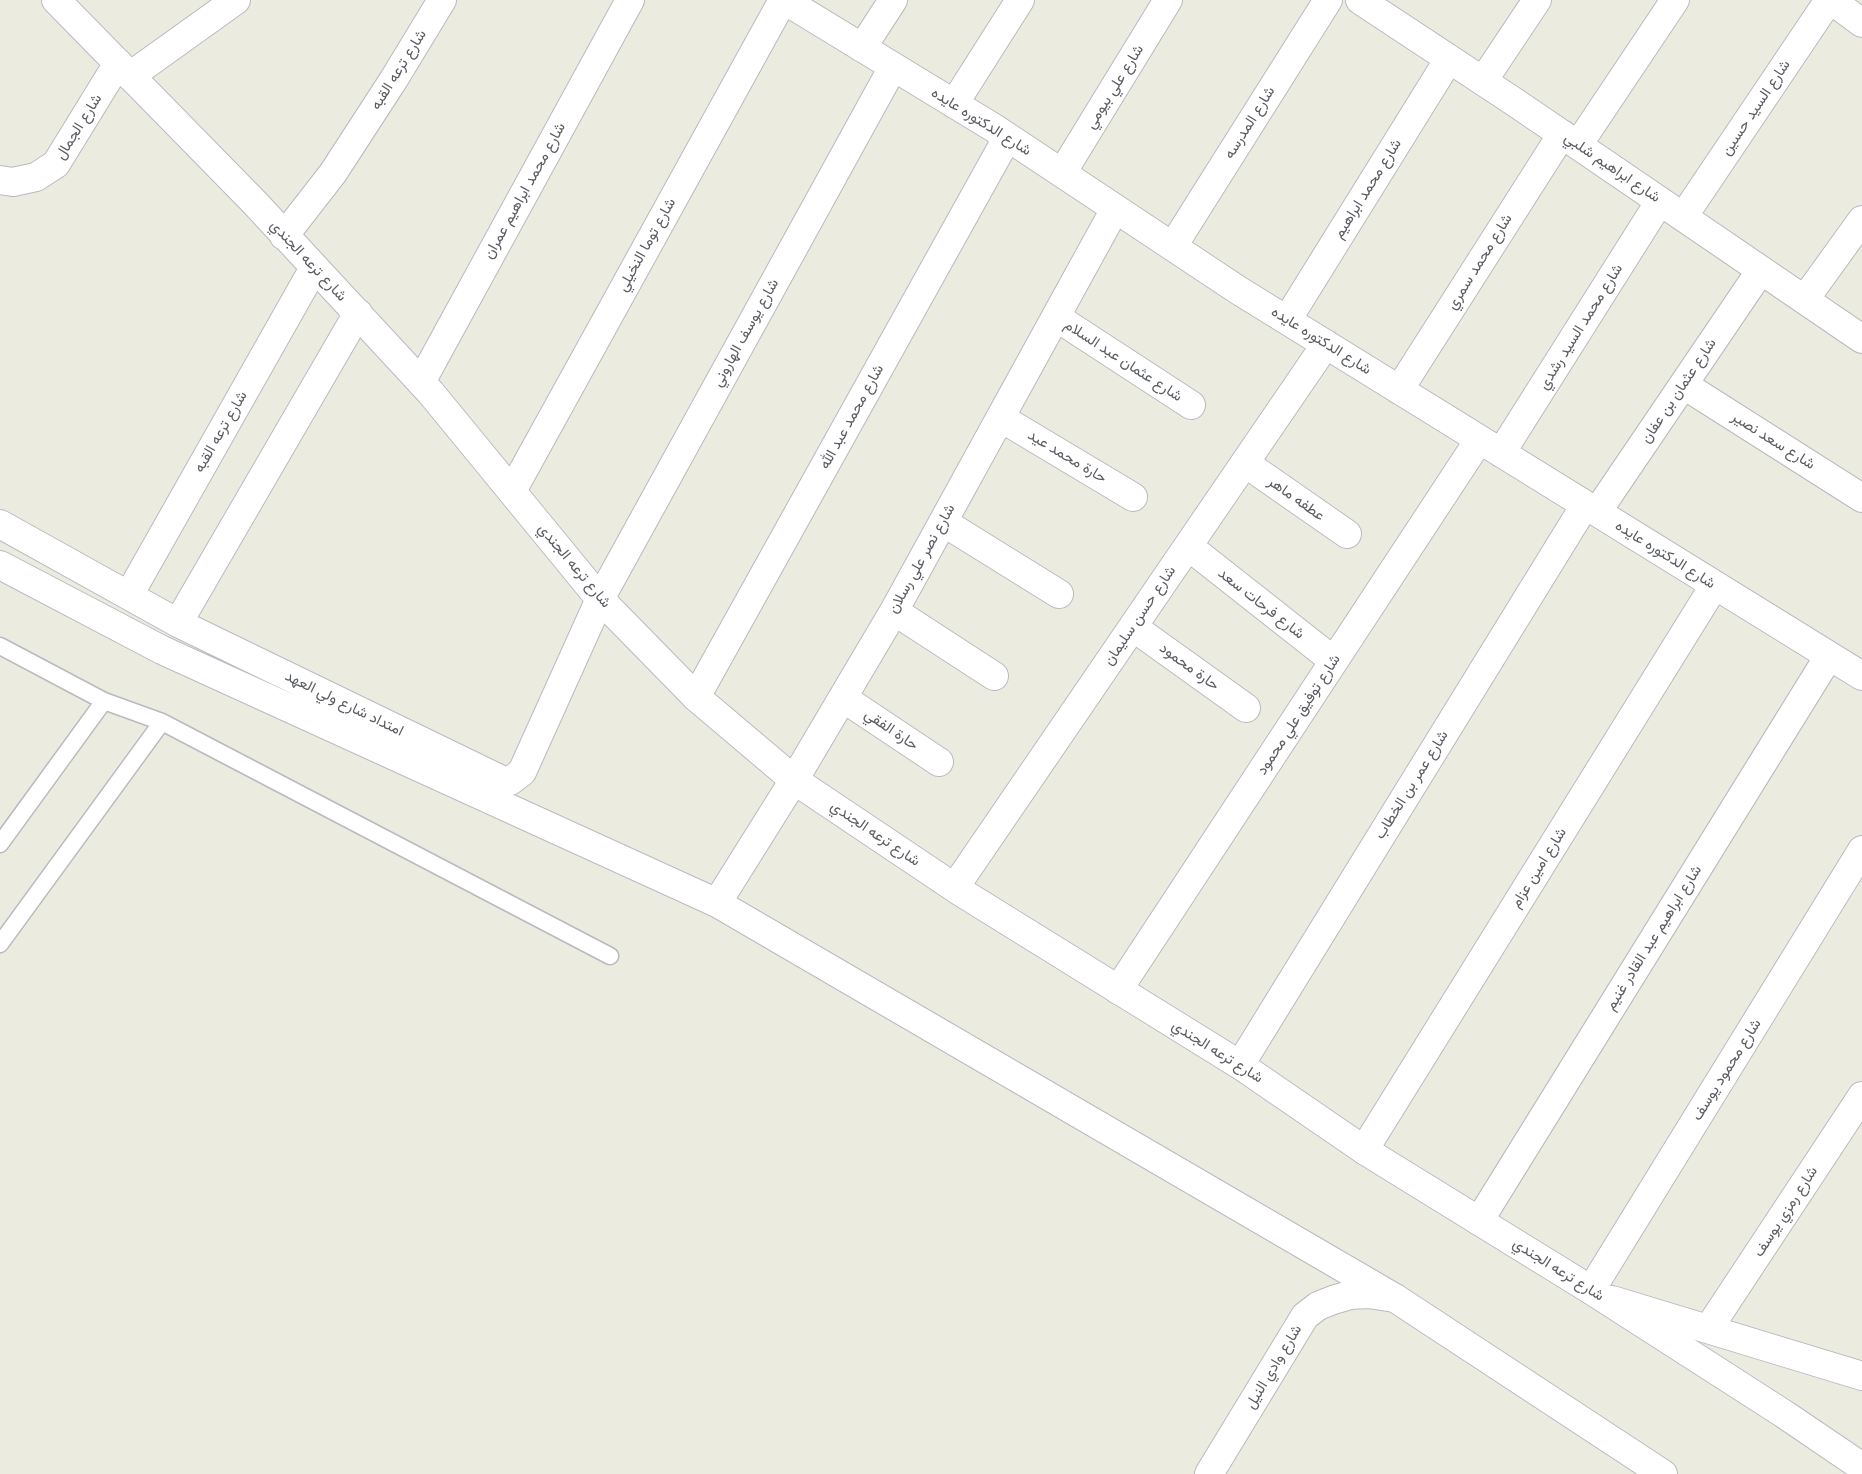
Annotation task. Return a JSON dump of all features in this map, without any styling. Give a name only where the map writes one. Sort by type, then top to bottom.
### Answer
[{"type":"street","name":"شارع ترعه الجندي","points":[[56,0],[255,203],[421,382],[600,600],[696,697],[794,780],[955,887],[1240,1065],[1364,1150],[1596,1293],[1784,1414],[1862,1467]]},
{"type":"street","points":[[124,70],[236,0]]},
{"type":"street","name":"شارع ترعه القبه","points":[[284,236],[333,173],[394,79],[442,0]]},
{"type":"street","name":"شارع محمد ابراهيم عمران","points":[[421,382],[630,0]]},
{"type":"street","name":"شارع الدكتوره عايده","points":[[783,0],[954,104],[1286,320],[1862,676]]},
{"type":"street","name":"شارع توما النخيلي","points":[[512,491],[783,0]]},
{"type":"street","points":[[862,48],[893,0]]},
{"type":"street","points":[[954,104],[1020,0]]},
{"type":"street","name":"شارع علي بيومي","points":[[1062,174],[1168,0]]},
{"type":"street","name":"شارع المدرسه","points":[[1173,246],[1328,0]]},
{"type":"street","points":[[1483,81],[1536,0]]},
{"type":"street","name":"شارع محمد سمري","points":[[1399,390],[1570,139],[1675,0]]},
{"type":"street","points":[[1830,0],[1862,22]]},
{"type":"street","name":"شارع السيد حسين","points":[[1683,216],[1830,0]]},
{"type":"street","name":"شارع ابراهيم شلبي","points":[[1377,5],[1449,59],[1570,139],[1862,339]]},
{"type":"street","name":"شارع محمد ابراهيم","points":[[1286,320],[1449,59]]},
{"type":"street","name":"شارع يوسف الهاروني","points":[[600,600],[893,67]]},
{"type":"street","name":"شارع الجمال","points":[[0,180],[13,182],[36,177],[56,164],[124,70]]},
{"type":"street","name":"شارع محمد عبد الله","points":[[696,697],[1007,138]]},
{"type":"street","name":"شارع محمد السيد رشدي","points":[[1490,446],[1660,201]]},
{"type":"street","name":"شارع نصر علي رسلان","points":[[717,903],[794,780],[894,612],[1115,209]]},
{"type":"street","points":[[1806,299],[1862,220]]},
{"type":"street","name":"شارع ترعه القبه","points":[[129,595],[314,268]]},
{"type":"street","name":"شارع عثمان بن عفان","points":[[1591,509],[1684,385],[1761,270]]},
{"type":"street","points":[[178,623],[358,313]]},
{"type":"street","name":"شارع عثمان عبد السلام","points":[[1056,318],[1191,405]]},
{"type":"street","name":"شارع حسن سليمان","points":[[955,887],[1326,344]]},
{"type":"street","name":"شارع سعد نصير","points":[[1684,385],[1862,498]]},
{"type":"street","name":"حارة محمد عيد","points":[[1001,418],[1133,497]]},
{"type":"street","name":"شارع توفيق علي محمود","points":[[1118,990],[1334,661],[1490,446]]},
{"type":"street","name":"عطفه ماهر","points":[[1245,463],[1346,534]]},
{"type":"street","name":"شارع عمر بن الخطاب","points":[[1240,1065],[1591,509]]},
{"type":"street","points":[[943,522],[1059,594]]},
{"type":"street","name":"امتداد شارع ولي العهد","points":[[0,524],[178,623],[498,779],[510,781]]},
{"type":"street","name":"شارع فرحات سعد","points":[[1188,546],[1334,661]]},
{"type":"street","points":[[0,565],[162,650],[717,903],[1395,1298],[1663,1474]]},
{"type":"street","name":"شارع امين عزام","points":[[1364,1150],[1714,586]]},
{"type":"street","points":[[509,809],[510,781],[522,772],[600,600]]},
{"type":"street","points":[[894,612],[994,676]]},
{"type":"street","name":"حارة محمود","points":[[1133,626],[1246,708]]},
{"type":"street","name":"شارع ابراهيم عبد القادر غنيم","points":[[1479,1221],[1829,656]]},
{"type":"street","name":"حارة الفقي","points":[[843,698],[939,762]]},
{"type":"street","name":"شارع محمود يوسف","points":[[1596,1293],[1862,850]]},
{"type":"street","name":"شارع رمزي يوسف","points":[[1709,1328],[1862,1096]]},
{"type":"street","points":[[1596,1293],[1862,1375]]},
{"type":"street","name":"شارع وادي النيل","points":[[1208,1474],[1304,1316],[1318,1306],[1350,1295],[1368,1294],[1395,1298]]},
{"type":"lane","points":[[0,646],[104,702],[162,722],[610,956]]},
{"type":"lane","points":[[0,844],[104,702]]},
{"type":"lane","points":[[0,944],[162,722]]}]
